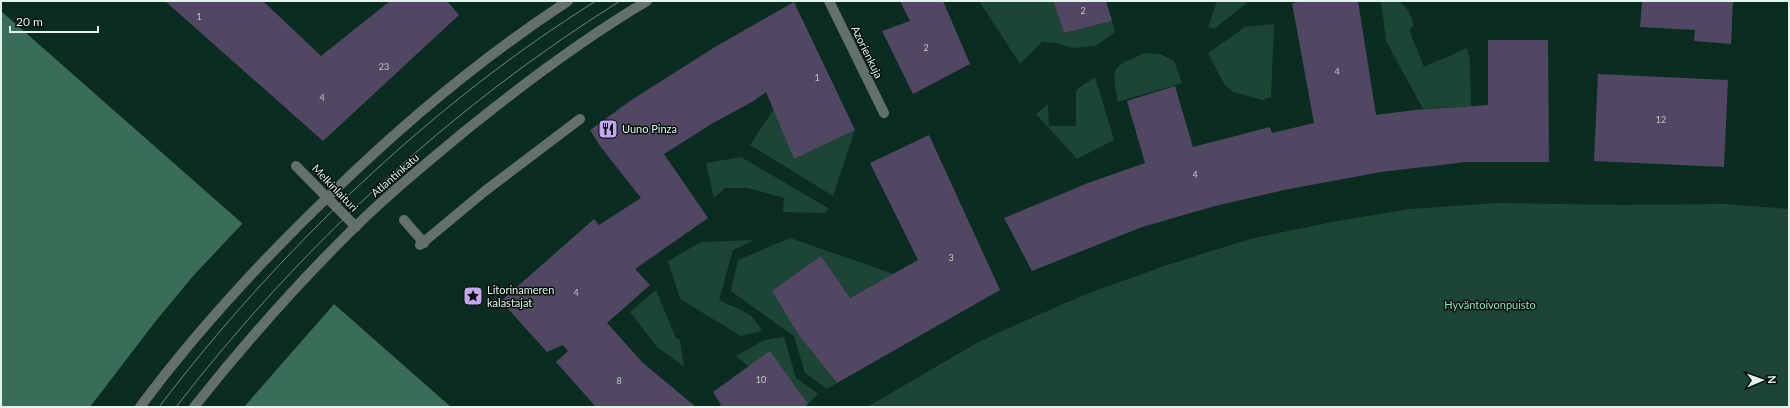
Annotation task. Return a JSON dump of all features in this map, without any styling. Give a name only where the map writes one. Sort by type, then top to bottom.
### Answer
[{"type":"street","points":[[140,407],[187,346],[224,303],[312,211],[390,138],[456,83],[546,15],[568,1]]},
{"type":"street","name":"Atlantinkatu","points":[[194,407],[259,329],[343,238],[434,157],[522,86],[569,52],[648,1]]},
{"type":"street","name":"Azorienkuja","points":[[829,1],[884,113]]},
{"type":"street","points":[[404,220],[422,244],[485,191],[580,119]]},
{"type":"street","name":"Melkinlaituri","points":[[296,166],[356,227]]},
{"type":"green space","points":[[979,1],[1053,1],[1064,33],[1112,21],[1115,32],[1096,46],[1072,48],[1057,43],[1042,42],[1020,64]]},
{"type":"green space","points":[[1217,1],[1249,1],[1214,29],[1208,27]]},
{"type":"green space","points":[[1381,1],[1399,1],[1408,10],[1414,25],[1409,30],[1424,67],[1467,48],[1470,60],[1471,106],[1423,109],[1386,41]]},
{"type":"green space","points":[[1274,24],[1271,97],[1262,100],[1233,92],[1224,84],[1208,53],[1245,27]]},
{"type":"green space","points":[[1145,53],[1160,54],[1174,61],[1182,83],[1118,102],[1114,81],[1116,69],[1125,62]]},
{"type":"green space","points":[[1095,77],[1114,140],[1077,159],[1036,114],[1048,104],[1049,126],[1076,126],[1076,90]]},
{"type":"green space","points":[[774,109],[794,159],[855,130],[833,196],[750,145]]},
{"type":"green space","points":[[741,157],[828,208],[826,213],[783,212],[784,198],[748,188],[725,188],[714,198],[706,163]]},
{"type":"green space","name":"Hyväntoivonpuisto","points":[[1498,203],[1625,205],[1726,204],[1789,209],[1789,407],[867,407],[975,344],[1004,330],[1084,295],[1167,265],[1250,239],[1332,222],[1410,209]]},
{"type":"green space","points":[[790,238],[894,274],[850,298],[821,257],[772,291],[798,334],[837,383],[827,389],[805,373],[794,336],[731,291],[738,260]]},
{"type":"green space","points":[[754,240],[733,250],[719,300],[744,311],[754,319],[762,331],[741,336],[680,299],[668,261],[701,242]]},
{"type":"green space","points":[[656,290],[676,338],[680,340],[684,367],[656,346],[630,312]]},
{"type":"green space","points":[[784,337],[796,378],[818,394],[808,404],[770,352],[749,367],[736,356],[764,340]]},
{"type":"shaded area","points":[[1,11],[451,407],[1,407]]},
{"type":"pier","points":[[244,222],[335,303],[244,407],[90,407],[155,322],[193,276]]},
{"type":"building","points":[[165,1],[263,1],[321,56],[390,1],[447,1],[459,15],[323,141]]},
{"type":"building","points":[[900,1],[943,1],[970,64],[913,94],[882,31],[910,21]]},
{"type":"building","points":[[1053,1],[1106,1],[1112,21],[1064,33]]},
{"type":"building","points":[[1307,1],[1358,1],[1376,115],[1415,110],[1488,105],[1488,40],[1548,40],[1549,162],[1466,162],[1381,172],[1284,190],[1215,206],[1142,227],[1032,271],[1004,218],[1088,183],[1145,163],[1127,101],[1175,86],[1193,147],[1270,127],[1272,133],[1314,123],[1292,3]]},
{"type":"building","points":[[1642,1],[1733,1],[1731,44],[1694,41],[1695,30],[1640,27]]},
{"type":"building","points":[[794,2],[855,130],[794,159],[766,92],[752,102],[713,123],[664,154],[708,218],[635,269],[650,285],[607,323],[643,363],[696,407],[596,407],[556,362],[568,351],[563,345],[547,352],[501,301],[594,219],[599,225],[641,198],[600,146],[590,130],[630,101],[715,47]]},
{"type":"building","points":[[1598,74],[1728,80],[1724,167],[1594,161]]},
{"type":"building","points":[[929,135],[1000,290],[837,383],[798,334],[772,291],[821,256],[850,298],[918,260],[870,163]]},
{"type":"building","points":[[770,351],[808,404],[804,407],[718,407],[721,405],[713,392]]},
{"type":"tram line","points":[[159,407],[254,293],[305,238],[360,184],[475,86],[535,41],[596,1]]},
{"type":"tram line","points":[[176,407],[223,348],[273,292],[325,237],[380,184],[496,87],[557,43],[620,1]]},
{"type":"place","name":"Uuno Pinza","points":[[608,129]]},
{"type":"place","name":"Litorinameren kalastajat","points":[[473,296]]}]
